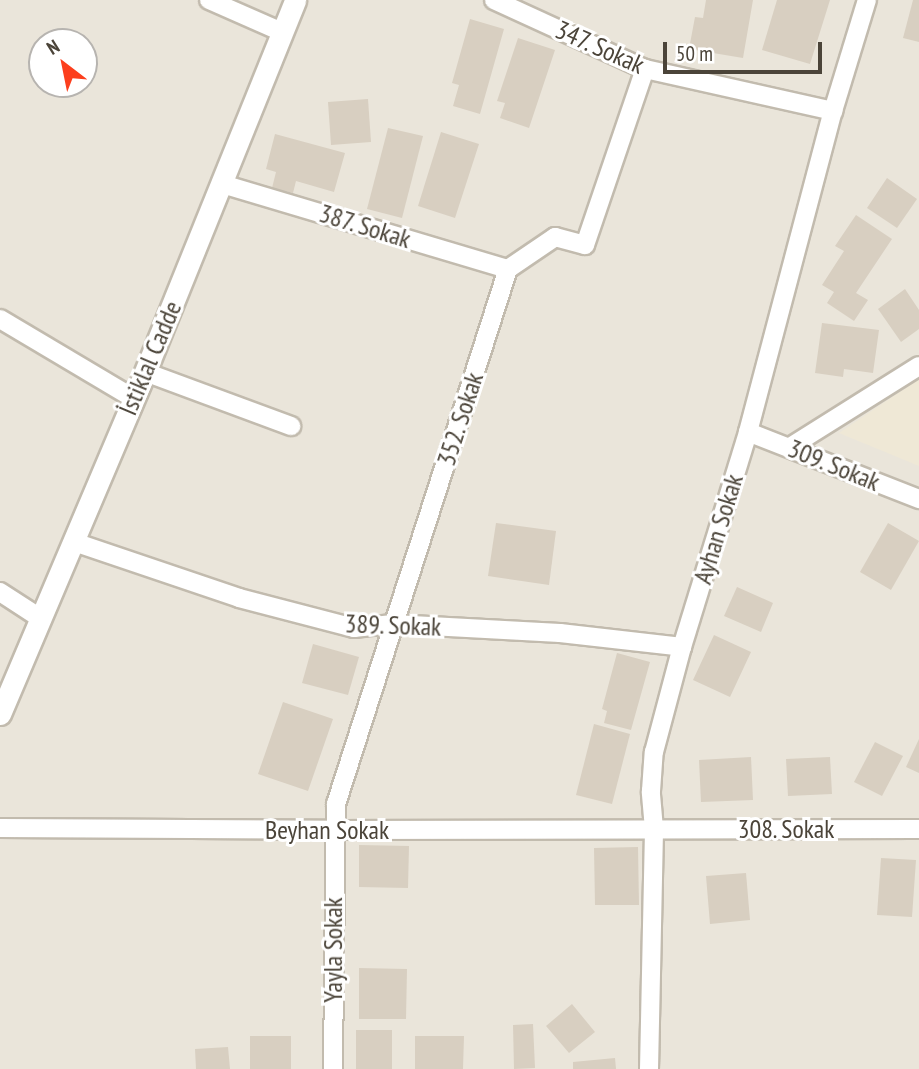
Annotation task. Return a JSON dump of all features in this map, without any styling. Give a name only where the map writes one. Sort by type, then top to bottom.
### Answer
[{"type":"street","points":[[209,0],[282,32]]},
{"type":"street","name":"İstiklal Cadde","points":[[0,714],[145,372],[295,0]]},
{"type":"street","name":"347. Sokak","points":[[494,0],[645,69],[832,111]]},
{"type":"street","name":"Ayhan Sokak","points":[[649,1069],[654,829],[651,791],[654,752],[682,647],[748,432],[832,111],[867,0]]},
{"type":"street","points":[[508,269],[555,237],[585,245],[645,69]]},
{"type":"street","name":"387. Sokak","points":[[222,184],[508,269]]},
{"type":"street","name":"352. Sokak","points":[[333,830],[336,804],[508,269]]},
{"type":"street","points":[[0,319],[133,398]]},
{"type":"street","points":[[790,447],[919,366]]},
{"type":"street","points":[[145,372],[291,426]]},
{"type":"street","name":"309. Sokak","points":[[748,432],[919,499]]},
{"type":"street","name":"389. Sokak","points":[[74,542],[239,598],[354,628],[393,624],[560,633],[682,647]]},
{"type":"street","points":[[0,593],[40,618]]},
{"type":"street","name":"Beyhan Sokak","points":[[0,828],[654,829]]},
{"type":"street","name":"308. Sokak","points":[[654,829],[919,828]]},
{"type":"street","name":"Yayla Sokak","points":[[333,830],[333,1069]]},
{"type":"shaded area","points":[[0,0],[919,0],[919,1069],[0,1069]]},
{"type":"shaded area","points":[[919,379],[919,466],[839,433]]},
{"type":"building","points":[[706,0],[753,0],[743,58],[689,49],[695,17],[703,18]]},
{"type":"building","points":[[777,0],[830,0],[810,64],[762,50]]},
{"type":"building","points":[[913,0],[919,0],[919,42],[903,38]]},
{"type":"building","points":[[470,19],[504,29],[480,114],[453,106],[459,85],[452,83]]},
{"type":"building","points":[[518,38],[555,50],[529,128],[500,118],[505,103],[497,101]]},
{"type":"building","points":[[368,99],[371,142],[331,145],[328,102]]},
{"type":"building","points":[[388,128],[423,136],[402,218],[367,209]]},
{"type":"building","points":[[441,132],[479,144],[455,218],[418,206]]},
{"type":"building","points":[[275,134],[345,153],[334,192],[296,181],[293,193],[272,188],[276,172],[266,169]]},
{"type":"building","points":[[887,178],[917,199],[897,228],[867,208]]},
{"type":"building","points":[[856,215],[892,239],[856,293],[868,300],[854,321],[827,303],[834,292],[822,285],[844,251],[835,246]]},
{"type":"building","points":[[905,289],[919,310],[919,329],[901,342],[878,309]]},
{"type":"building","points":[[822,323],[879,330],[873,373],[844,369],[843,377],[815,373]]},
{"type":"building","points":[[496,523],[556,531],[549,585],[488,576]]},
{"type":"building","points":[[888,523],[919,541],[891,590],[860,572]]},
{"type":"building","points":[[737,587],[773,603],[761,632],[724,616]]},
{"type":"building","points":[[714,635],[751,652],[730,697],[693,680]]},
{"type":"building","points":[[313,644],[359,657],[348,695],[302,683]]},
{"type":"building","points":[[617,653],[650,662],[631,730],[604,723],[607,711],[602,709]]},
{"type":"building","points":[[283,702],[333,719],[308,791],[258,774]]},
{"type":"building","points":[[594,724],[630,734],[612,804],[576,795]]},
{"type":"building","points":[[919,739],[919,773],[906,767]]},
{"type":"building","points":[[875,742],[903,756],[882,796],[854,782]]},
{"type":"building","points":[[751,757],[753,800],[701,802],[699,760]]},
{"type":"building","points":[[830,757],[832,794],[788,796],[786,759]]},
{"type":"building","points":[[359,845],[409,846],[408,888],[359,887]]},
{"type":"building","points":[[638,847],[639,905],[595,905],[594,848]]},
{"type":"building","points":[[881,858],[916,860],[912,917],[877,915]]},
{"type":"building","points":[[746,873],[750,920],[710,924],[706,876]]},
{"type":"building","points":[[359,968],[407,969],[406,1019],[359,1019]]},
{"type":"building","points":[[572,1004],[595,1032],[569,1053],[546,1026]]},
{"type":"building","points":[[533,1024],[535,1068],[514,1069],[513,1025]]},
{"type":"building","points":[[356,1030],[392,1030],[392,1069],[356,1069]]},
{"type":"building","points":[[250,1036],[291,1036],[291,1069],[250,1069]]},
{"type":"building","points":[[415,1036],[464,1036],[463,1069],[415,1069]]},
{"type":"building","points":[[228,1047],[230,1069],[196,1069],[195,1049]]},
{"type":"building","points":[[615,1058],[616,1069],[573,1069],[573,1062]]}]
